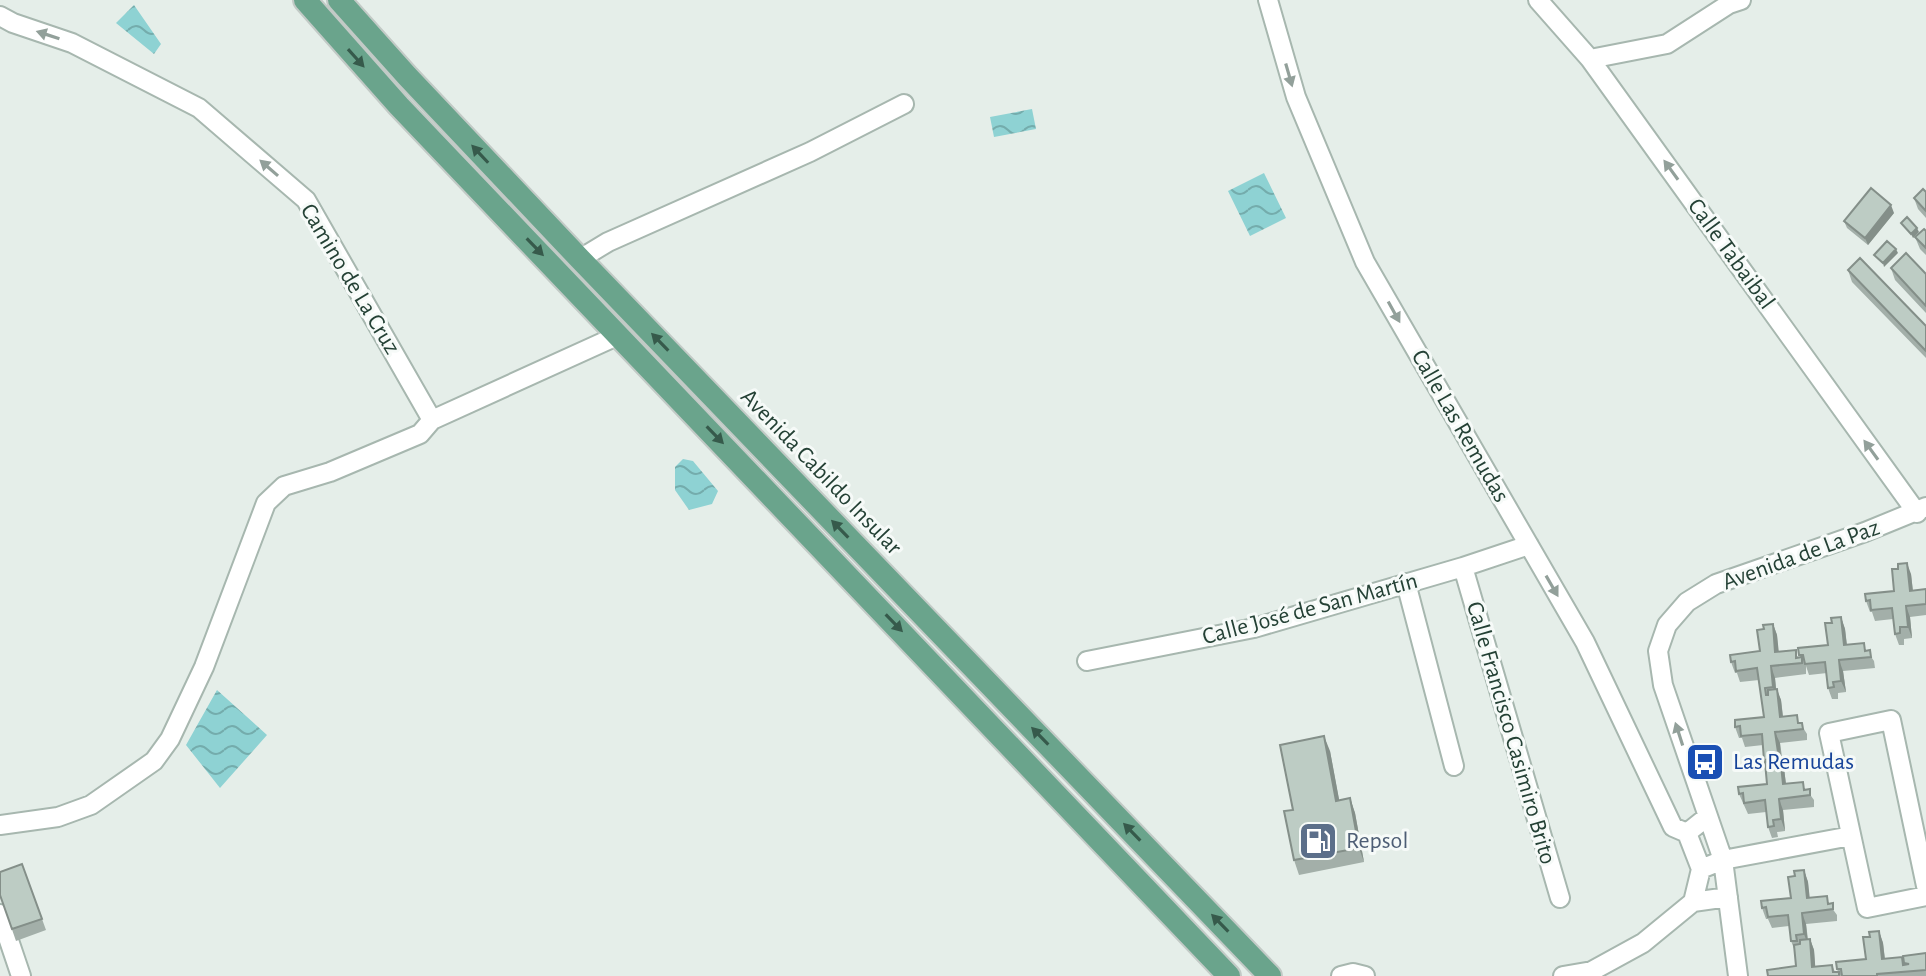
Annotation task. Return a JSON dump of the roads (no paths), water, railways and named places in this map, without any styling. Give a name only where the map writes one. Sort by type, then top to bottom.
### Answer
[{"type":"main road","name":"Avenida Cabildo Insular","points":[[305,0],[399,106],[1229,976]]},
{"type":"main road","name":"Avenida Cabildo Insular","points":[[339,0],[580,259],[1271,976]]},
{"type":"street","name":"Calle Las Remudas","points":[[1268,0],[1296,97],[1365,262],[1585,642],[1673,827],[1687,833],[1701,869]]},
{"type":"street","name":"Calle Tabaibal","points":[[1538,0],[1590,59],[1922,510]]},
{"type":"street","points":[[1590,59],[1667,44],[1729,4],[1741,0]]},
{"type":"street","name":"Camino de La Cruz","points":[[0,16],[72,43],[199,108],[306,200],[432,420]]},
{"type":"street","points":[[580,259],[608,242],[810,152],[904,104]]},
{"type":"street","points":[[0,825],[58,817],[91,805],[154,761],[170,739],[204,667],[266,503],[284,486],[330,472],[420,434],[432,420],[619,335]]},
{"type":"street","name":"Avenida de La Paz","points":[[1738,976],[1723,860],[1663,685],[1658,651],[1667,625],[1687,602],[1716,584],[1922,510]]},
{"type":"street","name":"Calle José de San Martín","points":[[1087,661],[1254,628],[1529,545]]},
{"type":"street","name":"Calle Francisco Casimiro Brito","points":[[1463,567],[1560,898]]},
{"type":"street","points":[[1406,583],[1454,766]]},
{"type":"street","points":[[1926,886],[1891,720],[1829,733],[1867,908],[1926,896]]},
{"type":"street","points":[[1687,833],[1707,817]]},
{"type":"street","points":[[1693,902],[1701,869],[1723,860],[1851,836]]},
{"type":"street","points":[[1563,976],[1592,971],[1643,943],[1693,902],[1728,897]]},
{"type":"street","points":[[0,914],[21,976]]},
{"type":"street","points":[[1341,976],[1353,973],[1365,976]]},
{"type":"water","points":[[134,5],[161,44],[154,54],[116,23]]},
{"type":"water","points":[[1032,109],[1036,129],[994,137],[990,117]]},
{"type":"water","points":[[1264,173],[1286,218],[1250,236],[1228,191]]},
{"type":"water","points":[[683,459],[693,461],[718,491],[712,504],[689,510],[675,490],[675,467]]},
{"type":"water","points":[[217,690],[267,735],[220,788],[186,745]]},
{"type":"place","name":"Las Remudas","points":[[1705,762]]},
{"type":"place","name":"Repsol","points":[[1318,841]]}]
